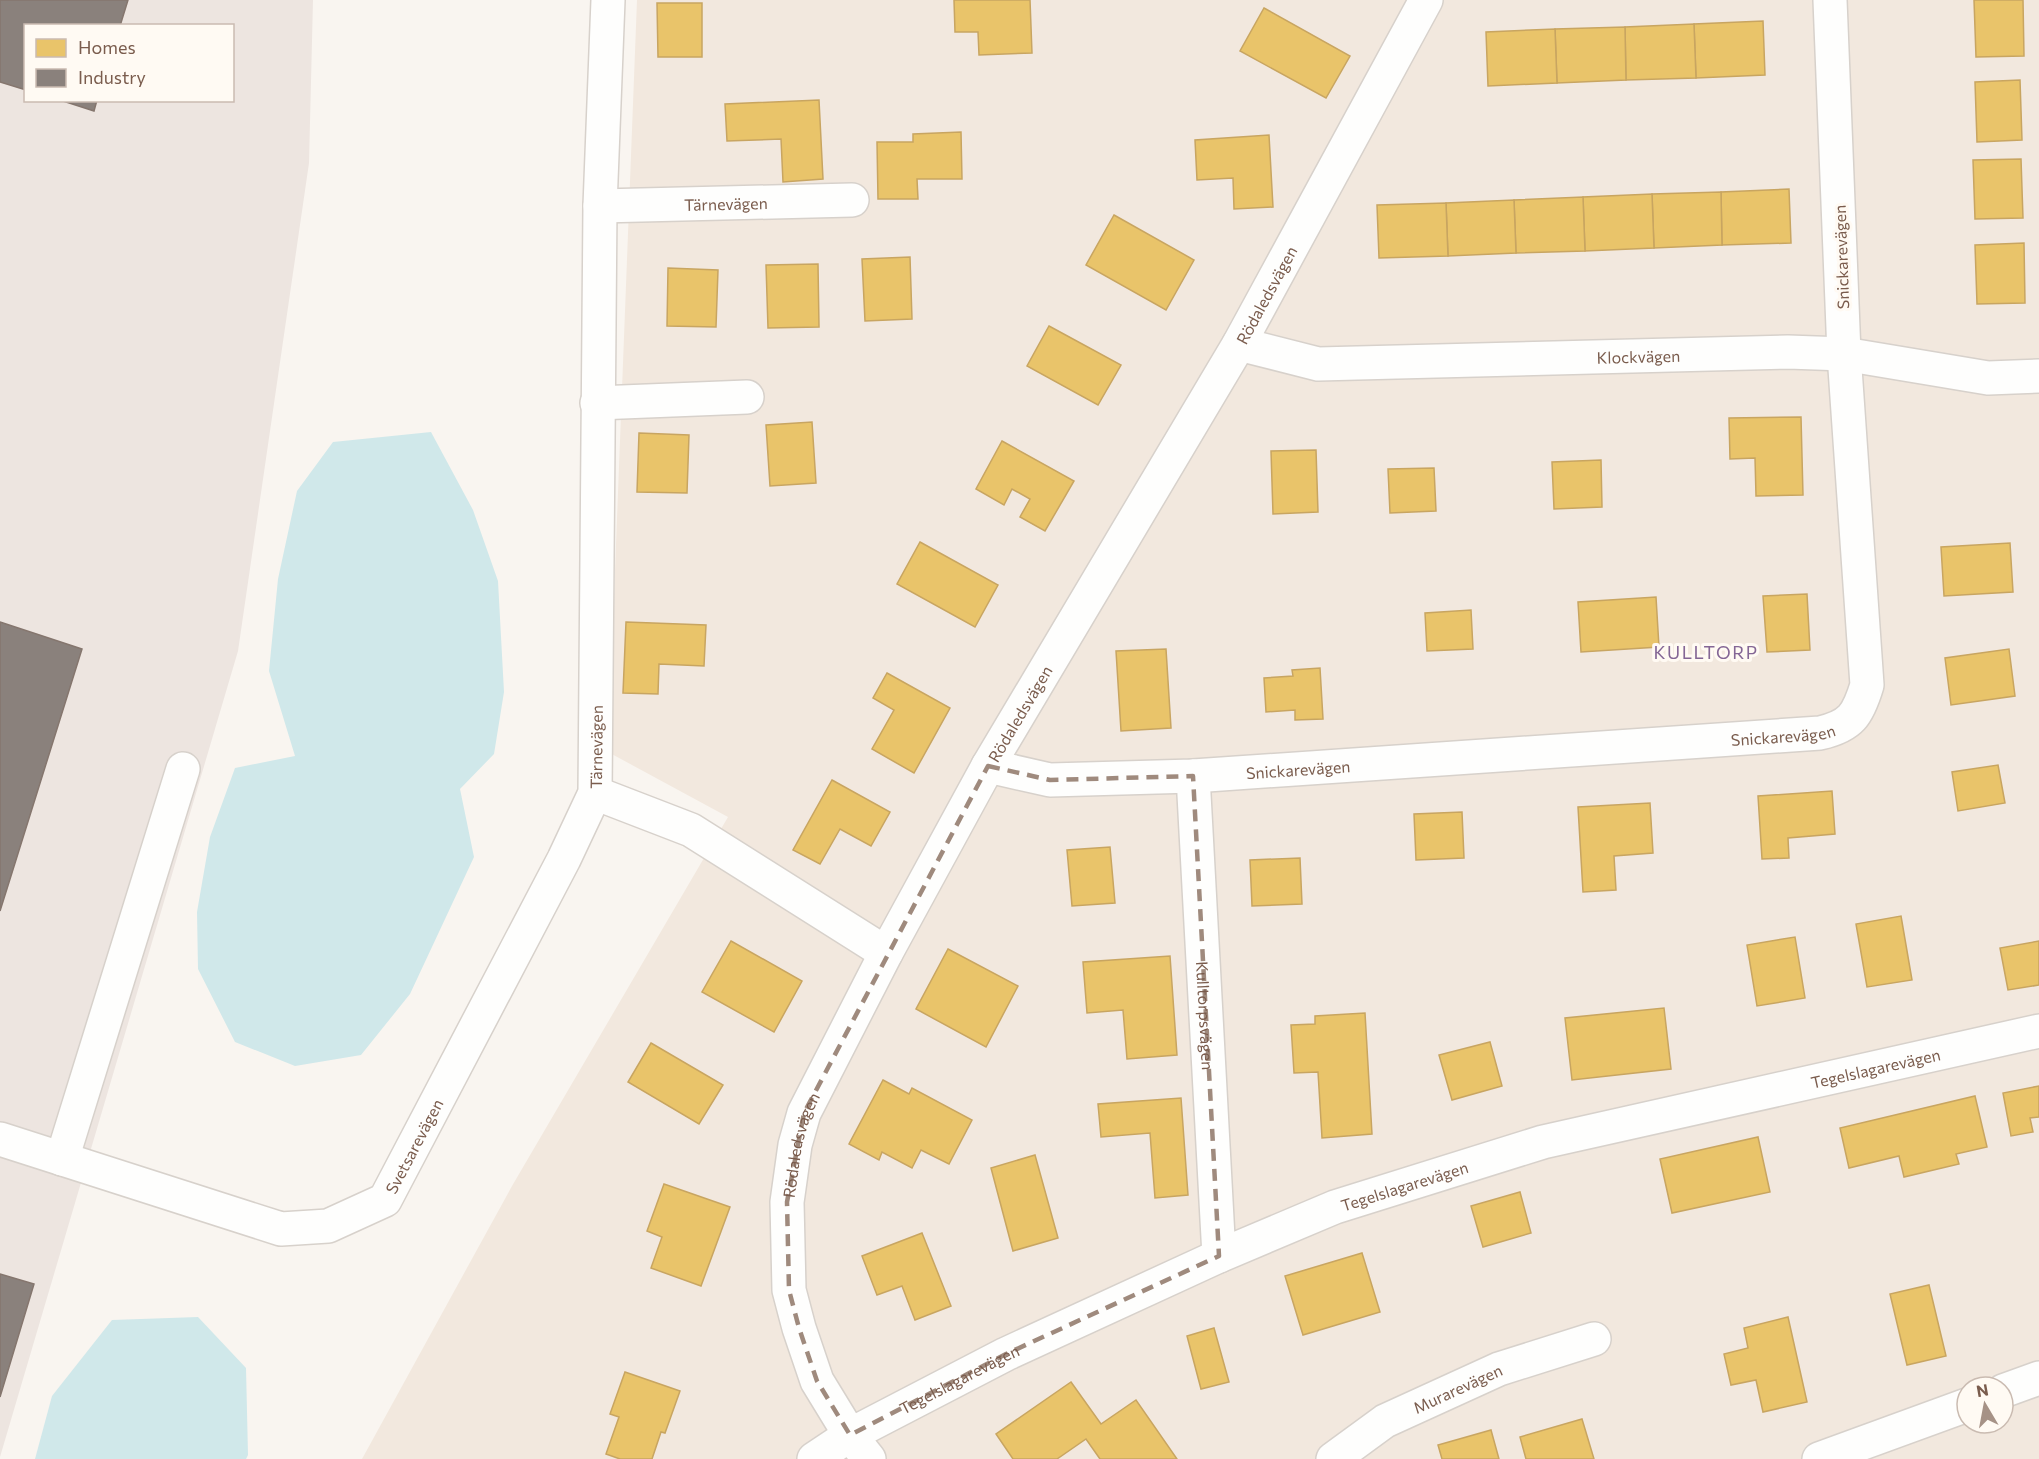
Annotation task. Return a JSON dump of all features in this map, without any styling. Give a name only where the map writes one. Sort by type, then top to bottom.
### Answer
[{"type":"street","name":"Tärnevägen","points":[[608,0],[600,206],[595,793],[691,830],[886,953]]},
{"type":"street","name":"Rödaledsvägen","points":[[859,1447],[818,1381],[799,1328],[789,1290],[787,1202],[795,1145],[804,1113],[886,953],[988,766],[1239,344],[1426,0]]},
{"type":"street","name":"Snickarevägen","points":[[988,766],[1050,780],[1193,776],[1820,733],[1838,729],[1854,717],[1862,704],[1868,685],[1844,354],[1830,0]]},
{"type":"street","name":"Tärnevägen","points":[[600,206],[852,200]]},
{"type":"street","name":"Klockvägen","points":[[1239,344],[1318,364],[1788,352],[1844,354],[1988,378],[2039,376]]},
{"type":"street","points":[[597,403],[747,397]]},
{"type":"street","points":[[62,1159],[183,769]]},
{"type":"street","name":"Kulltorpsvägen","points":[[1193,776],[1219,1256]]},
{"type":"street","name":"Svetsarevägen","points":[[0,1139],[281,1229],[328,1226],[386,1200],[564,859],[595,793]]},
{"type":"street","name":"Tegelslagarevägen","points":[[814,1459],[859,1447],[1006,1354],[1219,1256],[1335,1207],[1543,1142],[2039,1031]]},
{"type":"street","name":"Murarevägen","points":[[1333,1459],[1395,1416],[1499,1369],[1593,1339]]},
{"type":"street","points":[[2015,1387],[2039,1378]]},
{"type":"street","points":[[1819,1459],[1955,1409]]},
{"type":"highlighted area","points":[[988,766],[1050,780],[1193,776],[1219,1256],[1006,1354],[850,1435],[817,1381],[789,1290],[787,1202],[804,1113]]},
{"type":"shaded area","points":[[0,0],[313,0],[309,163],[238,651],[0,1457]]},
{"type":"shaded area","points":[[637,0],[2039,0],[2039,1459],[362,1459],[512,1186],[728,817],[608,752]]},
{"type":"water","points":[[431,432],[473,510],[498,581],[504,692],[494,754],[460,789],[474,857],[410,994],[361,1055],[295,1066],[235,1042],[198,969],[197,912],[210,837],[235,768],[295,756],[269,671],[278,579],[297,491],[333,442]]},
{"type":"water","points":[[198,1317],[246,1368],[248,1455],[246,1459],[35,1459],[52,1396],[112,1320]]},
{"type":"building: Homes","points":[[954,0],[1030,0],[1032,53],[979,55],[978,32],[955,32]]},
{"type":"building: Homes","points":[[1974,0],[2023,0],[2024,56],[1976,57]]},
{"type":"building: Homes","points":[[657,3],[702,3],[702,57],[658,57]]},
{"type":"building: Homes","points":[[1264,8],[1350,56],[1326,98],[1240,51]]},
{"type":"building: Homes","points":[[1763,21],[1765,75],[1696,78],[1694,24]]},
{"type":"building: Homes","points":[[1694,24],[1696,78],[1626,80],[1625,27]]},
{"type":"building: Homes","points":[[1625,27],[1626,80],[1557,83],[1555,29]]},
{"type":"building: Homes","points":[[1555,29],[1557,83],[1488,86],[1486,32]]},
{"type":"building: Homes","points":[[2020,80],[2022,140],[1977,142],[1975,82]]},
{"type":"building: Homes","points":[[819,100],[823,179],[783,182],[781,139],[727,141],[725,104]]},
{"type":"building: Homes","points":[[961,132],[962,179],[917,179],[918,199],[878,199],[877,142],[913,142],[913,134]]},
{"type":"building: Homes","points":[[1269,135],[1273,207],[1234,209],[1233,178],[1197,180],[1195,140]]},
{"type":"building: Homes","points":[[2021,159],[2023,218],[1975,219],[1973,160]]},
{"type":"building: Homes","points":[[1789,189],[1791,243],[1722,245],[1721,192]]},
{"type":"building: Homes","points":[[1721,192],[1722,245],[1654,248],[1652,194]]},
{"type":"building: Homes","points":[[1652,194],[1654,248],[1585,251],[1583,197]]},
{"type":"building: Homes","points":[[1583,197],[1585,251],[1516,253],[1514,200]]},
{"type":"building: Homes","points":[[1514,200],[1516,253],[1448,256],[1446,203]]},
{"type":"building: Homes","points":[[1446,203],[1448,256],[1379,258],[1377,205]]},
{"type":"building: Homes","points":[[1114,215],[1194,260],[1166,310],[1086,265]]},
{"type":"building: Homes","points":[[2024,243],[2025,303],[1977,304],[1975,245]]},
{"type":"building: Homes","points":[[910,257],[912,319],[865,321],[862,259]]},
{"type":"building: Homes","points":[[818,264],[819,327],[768,328],[766,265]]},
{"type":"building: Homes","points":[[668,268],[718,270],[716,327],[667,326]]},
{"type":"building: Homes","points":[[1049,326],[1121,365],[1098,405],[1027,366]]},
{"type":"building: Homes","points":[[1801,417],[1803,495],[1756,496],[1755,458],[1730,459],[1729,418]]},
{"type":"building: Homes","points":[[812,422],[816,483],[770,486],[766,425]]},
{"type":"building: Homes","points":[[639,433],[689,435],[687,493],[637,492]]},
{"type":"building: Homes","points":[[1002,441],[1074,481],[1045,531],[1020,517],[1030,499],[1012,489],[1004,505],[976,489]]},
{"type":"building: Homes","points":[[1316,450],[1318,512],[1273,514],[1271,451]]},
{"type":"building: Homes","points":[[1601,460],[1602,507],[1554,509],[1552,462]]},
{"type":"building: Homes","points":[[1434,468],[1436,511],[1390,513],[1388,469]]},
{"type":"building: Homes","points":[[920,542],[998,585],[975,627],[897,584]]},
{"type":"building: Homes","points":[[2010,543],[2013,592],[1944,596],[1941,547]]},
{"type":"building: Homes","points":[[1807,594],[1810,650],[1767,652],[1763,596]]},
{"type":"building: Homes","points":[[1656,597],[1659,647],[1581,652],[1578,602]]},
{"type":"building: Homes","points":[[1471,610],[1473,649],[1427,651],[1425,613]]},
{"type":"building: Homes","points":[[626,622],[706,625],[704,666],[659,664],[658,694],[623,693]]},
{"type":"building: Homes","points":[[1166,649],[1171,728],[1121,731],[1116,651]]},
{"type":"building: Homes","points":[[2009,649],[2015,696],[1951,705],[1945,658]]},
{"type":"building: Homes","points":[[1320,668],[1323,719],[1295,720],[1295,710],[1266,712],[1264,678],[1293,676],[1292,670]]},
{"type":"building: Homes","points":[[887,673],[950,708],[914,773],[872,749],[894,710],[873,698]]},
{"type":"building: Homes","points":[[1998,765],[2005,803],[1958,811],[1952,772]]},
{"type":"building: Homes","points":[[832,780],[890,812],[871,846],[840,829],[820,864],[793,850]]},
{"type":"building: Homes","points":[[1832,791],[1835,834],[1788,838],[1789,858],[1762,859],[1758,796]]},
{"type":"building: Homes","points":[[1650,803],[1653,853],[1614,856],[1616,890],[1583,892],[1578,807]]},
{"type":"building: Homes","points":[[1462,812],[1464,858],[1416,860],[1414,814]]},
{"type":"building: Homes","points":[[1110,847],[1115,903],[1072,906],[1067,850]]},
{"type":"building: Homes","points":[[1300,858],[1302,904],[1252,906],[1250,860]]},
{"type":"building: Homes","points":[[1901,916],[1912,980],[1867,987],[1856,924]]},
{"type":"building: Homes","points":[[1795,937],[1805,998],[1757,1006],[1747,945]]},
{"type":"building: Homes","points":[[731,941],[802,981],[774,1032],[702,992]]},
{"type":"building: Homes","points":[[2039,941],[2039,985],[2008,990],[2000,948]]},
{"type":"building: Homes","points":[[948,949],[1018,986],[986,1047],[916,1009]]},
{"type":"building: Homes","points":[[1170,956],[1177,1055],[1127,1059],[1123,1010],[1087,1013],[1083,962]]},
{"type":"building: Homes","points":[[1664,1008],[1671,1069],[1572,1080],[1565,1018]]},
{"type":"building: Homes","points":[[1365,1013],[1372,1134],[1322,1138],[1318,1072],[1294,1073],[1291,1025],[1315,1024],[1315,1016]]},
{"type":"building: Homes","points":[[1490,1042],[1502,1086],[1452,1100],[1439,1055]]},
{"type":"building: Homes","points":[[651,1043],[723,1085],[699,1124],[628,1082]]},
{"type":"building: Homes","points":[[883,1080],[909,1094],[912,1088],[972,1120],[949,1164],[921,1150],[912,1168],[882,1152],[879,1160],[849,1144]]},
{"type":"building: Homes","points":[[2039,1086],[2039,1117],[2030,1118],[2033,1132],[2011,1136],[2003,1093]]},
{"type":"building: Homes","points":[[1975,1096],[1987,1147],[1956,1154],[1959,1164],[1904,1177],[1899,1156],[1849,1168],[1840,1128]]},
{"type":"building: Homes","points":[[1181,1098],[1188,1195],[1155,1198],[1150,1133],[1101,1137],[1098,1104]]},
{"type":"building: Homes","points":[[1758,1137],[1770,1192],[1672,1213],[1660,1159]]},
{"type":"building: Homes","points":[[1035,1155],[1058,1238],[1013,1251],[991,1168]]},
{"type":"building: Homes","points":[[664,1184],[730,1207],[701,1286],[651,1268],[662,1237],[647,1231]]},
{"type":"building: Homes","points":[[1520,1192],[1531,1233],[1483,1247],[1471,1206]]},
{"type":"building: Homes","points":[[922,1233],[951,1306],[915,1320],[902,1286],[877,1295],[862,1256]]},
{"type":"building: Homes","points":[[1362,1253],[1380,1312],[1303,1335],[1285,1276]]},
{"type":"building: Homes","points":[[1929,1285],[1946,1356],[1907,1365],[1890,1294]]},
{"type":"building: Homes","points":[[1788,1317],[1807,1402],[1763,1412],[1756,1380],[1731,1385],[1724,1354],[1748,1348],[1744,1328]]},
{"type":"building: Homes","points":[[1214,1328],[1229,1382],[1201,1389],[1187,1336]]},
{"type":"building: Homes","points":[[625,1372],[680,1391],[665,1433],[661,1432],[652,1459],[620,1459],[606,1454],[619,1417],[610,1414]]},
{"type":"building: Homes","points":[[1071,1382],[1101,1424],[1136,1400],[1177,1459],[1100,1459],[1086,1439],[1057,1459],[1013,1459],[996,1434]]},
{"type":"building: Homes","points":[[1582,1419],[1594,1459],[1526,1459],[1520,1437]]},
{"type":"building: Homes","points":[[1491,1430],[1499,1459],[1442,1459],[1438,1445]]},
{"type":"building: Industry","points":[[0,0],[128,0],[121,24],[24,24],[24,89],[0,82]]},
{"type":"building: Industry","points":[[66,102],[96,102],[94,111]]},
{"type":"building: Industry","points":[[0,622],[82,649],[0,911]]},
{"type":"building: Industry","points":[[0,1274],[34,1284],[0,1397]]},
{"type":"district","name":"KULLTORP","points":[[1706,652]]}]
